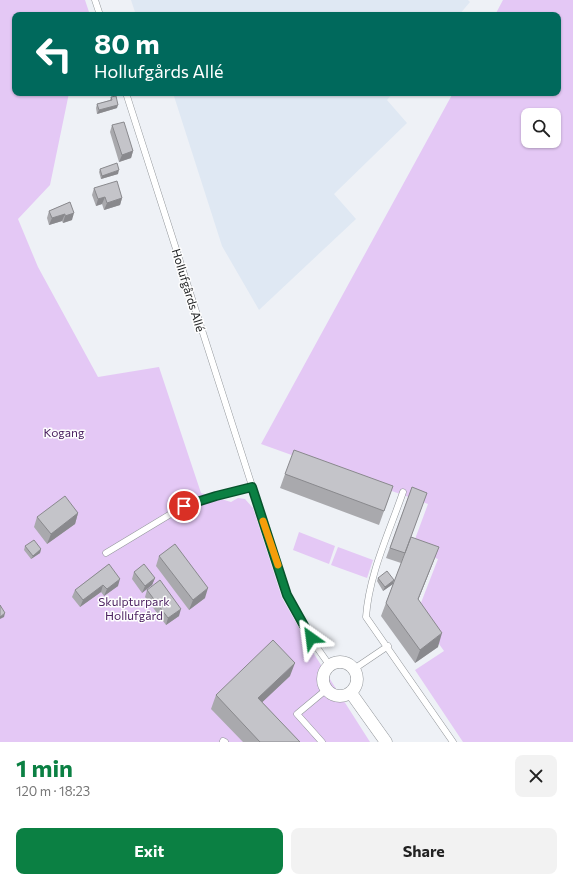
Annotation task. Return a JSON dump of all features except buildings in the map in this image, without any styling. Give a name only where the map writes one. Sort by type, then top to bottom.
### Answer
[{"type":"street","points":[[343,662],[354,669],[358,679],[351,693],[340,696],[330,693],[326,689],[324,677],[330,666],[343,662]]},
{"type":"street","points":[[351,693],[386,742]]},
{"type":"lane","points":[[96,0],[99,12]]},
{"type":"lane","name":"Hollufgårds Allé","points":[[127,96],[287,595],[304,629],[330,666]]},
{"type":"lane","points":[[106,553],[184,506],[252,487]]},
{"type":"lane","points":[[403,492],[367,597],[366,617],[388,646],[453,742]]},
{"type":"lane","points":[[354,669],[388,646]]},
{"type":"lane","points":[[322,742],[297,714],[326,689]]},
{"type":"shaded area","points":[[131,0],[468,0],[470,2],[462,12],[135,12]]},
{"type":"shaded area","points":[[174,96],[390,96],[387,100],[407,123],[334,194],[356,219],[259,310],[222,246]]},
{"type":"green space","name":"Skulpturpark Hollufgård","points":[[0,0],[85,0],[89,12],[12,12],[12,96],[68,96],[50,185],[18,219],[38,267],[98,377],[159,367],[201,493],[231,502],[238,498],[245,499],[253,508],[282,598],[314,654],[370,742],[0,742]]},
{"type":"green space","points":[[503,0],[573,0],[573,742],[463,742],[415,670],[444,651],[417,613],[438,559],[411,550],[428,504],[261,444],[451,96],[561,96],[561,12],[497,12]]},
{"type":"green space","points":[[299,532],[335,546],[329,564],[293,550]]},
{"type":"green space","points":[[338,547],[373,560],[367,578],[331,565]]},
{"type":"slow traffic","points":[[263,521],[278,565]]},
{"type":"route","points":[[184,506],[252,487],[287,595],[304,629],[311,638]]},
{"type":"park label","name":"Kogang","points":[[64,432]]}]
